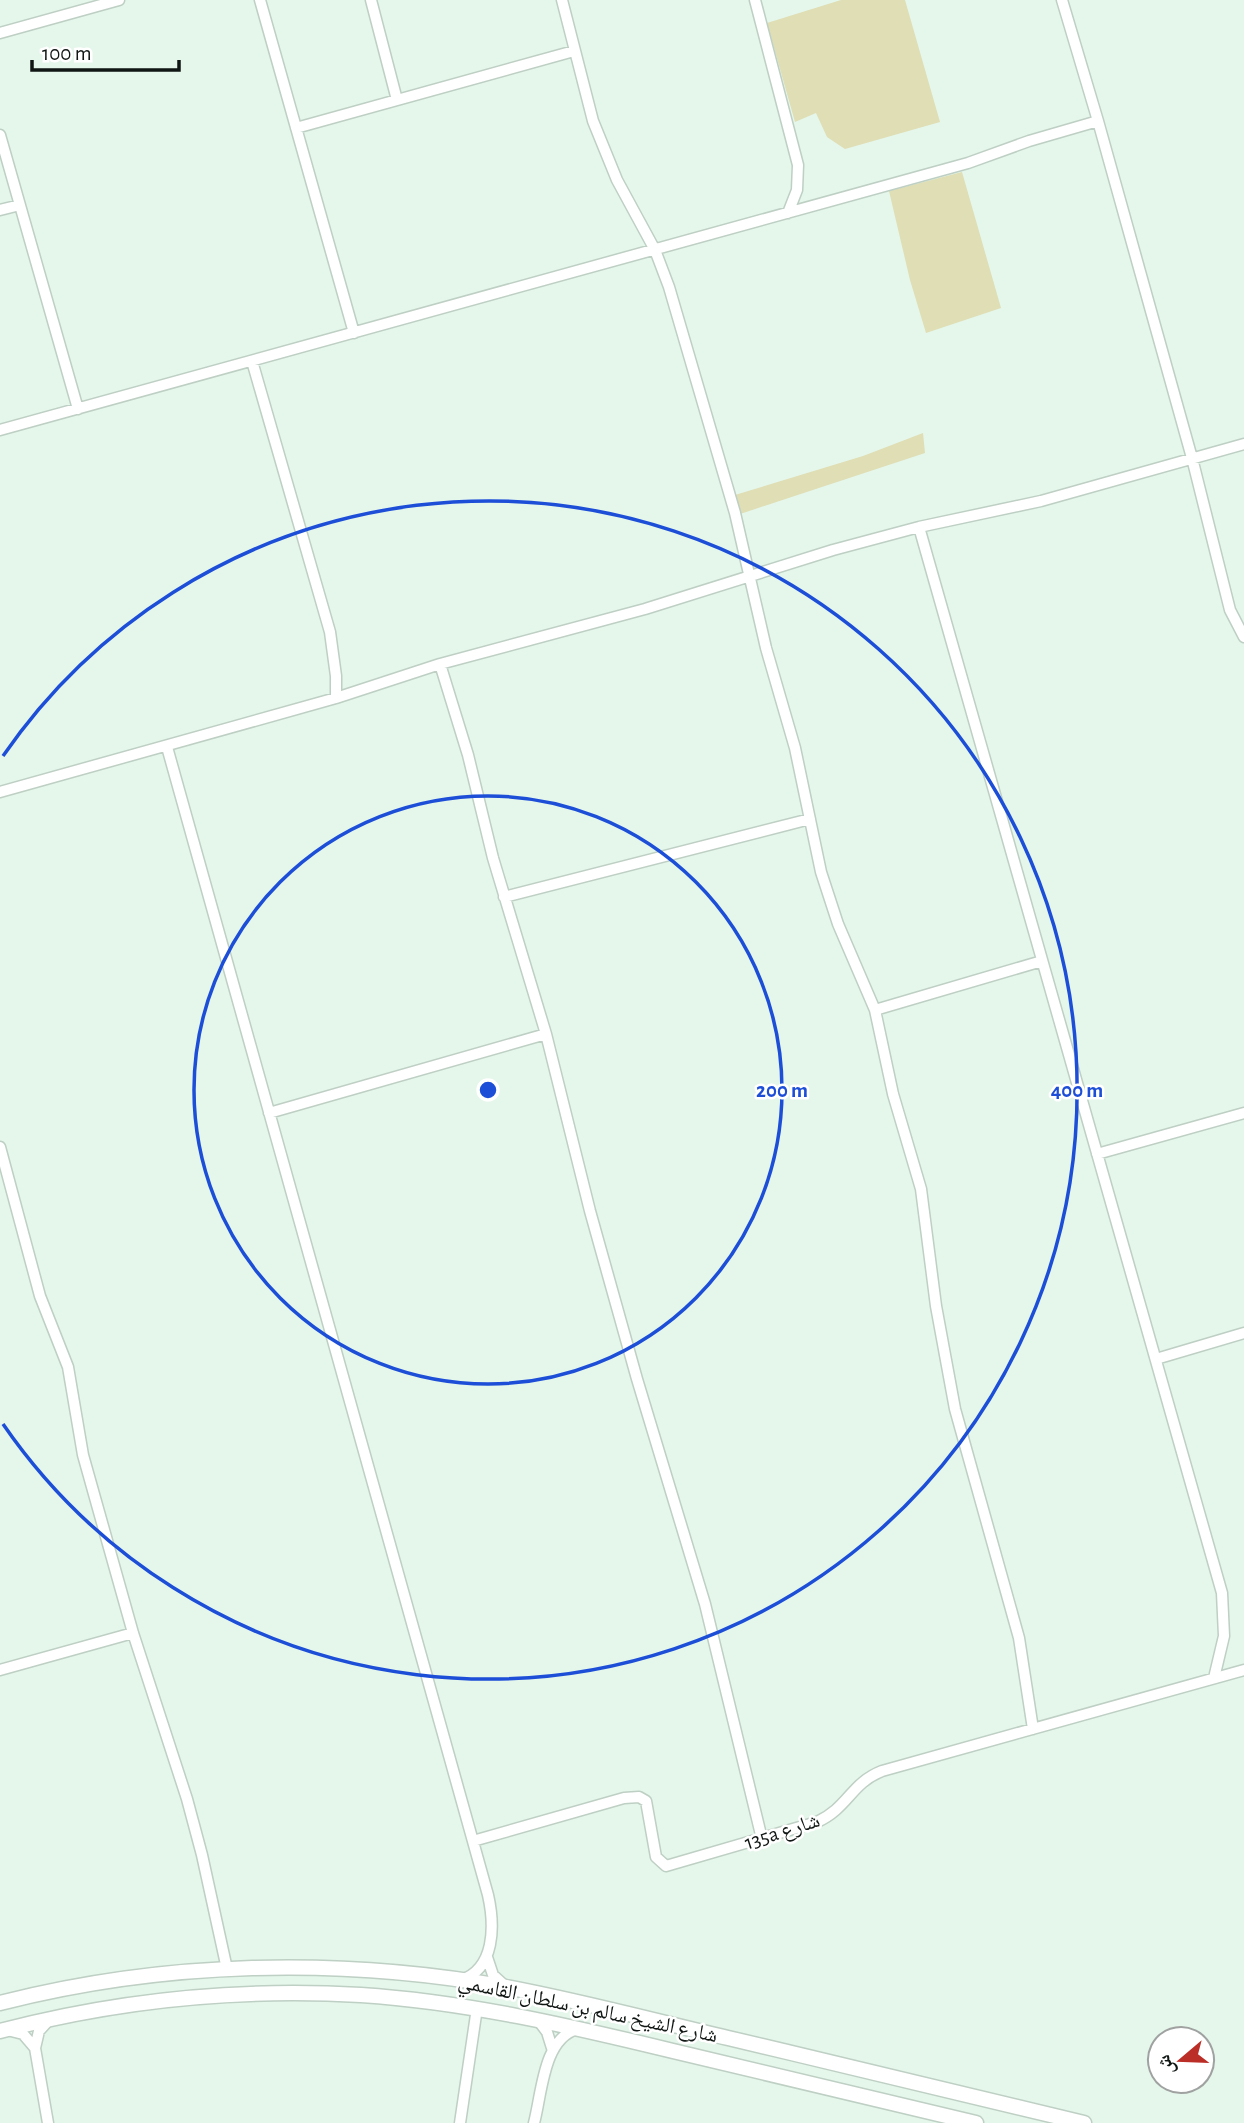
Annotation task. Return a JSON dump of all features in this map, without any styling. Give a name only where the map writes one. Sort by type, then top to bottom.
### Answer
[{"type":"street","points":[[0,33],[119,0]]},
{"type":"street","points":[[260,0],[354,332]]},
{"type":"street","points":[[371,0],[397,100]]},
{"type":"street","points":[[562,0],[593,121],[606,155],[655,250],[684,336],[735,513],[766,648],[795,748],[829,899],[875,1010],[892,1094],[921,1189],[936,1306],[955,1409],[1019,1638],[1033,1729]]},
{"type":"street","points":[[755,0],[798,165],[797,190],[788,213]]},
{"type":"street","points":[[1062,0],[1192,458],[1230,610],[1244,637]]},
{"type":"street","points":[[296,128],[574,51]]},
{"type":"street","points":[[0,430],[968,163],[1028,141],[1098,121]]},
{"type":"street","points":[[0,135],[78,409]]},
{"type":"street","points":[[0,210],[20,205]]},
{"type":"street","points":[[251,361],[330,632],[336,698]]},
{"type":"street","points":[[0,792],[336,698],[440,664],[645,609],[833,550],[919,527],[1029,503],[1244,444]]},
{"type":"street","points":[[919,527],[1222,1593],[1224,1636],[1214,1678]]},
{"type":"street","points":[[440,664],[545,1034],[590,1211],[705,1604],[762,1839]]},
{"type":"street","points":[[167,747],[473,1841],[491,1914],[487,1957],[493,1975],[507,1987]]},
{"type":"street","points":[[504,897],[810,819]]},
{"type":"street","points":[[875,1010],[1042,961]]},
{"type":"street","points":[[269,1113],[545,1034]]},
{"type":"street","points":[[1097,1154],[1244,1113]]},
{"type":"street","points":[[0,1147],[40,1296],[68,1367],[75,1397],[81,1448],[133,1633],[187,1799],[228,1969]]},
{"type":"street","points":[[1156,1359],[1244,1333]]},
{"type":"street","points":[[0,1670],[133,1633]]},
{"type":"street","name":"135a شارع","points":[[473,1841],[624,1797],[639,1797],[646,1801],[656,1857],[666,1866],[828,1817],[846,1802],[859,1783],[882,1770],[1244,1670]]},
{"type":"street","points":[[461,1980],[477,1972],[487,1957]]},
{"type":"street","name":"شارع الشيخ سالم بن سلطان القاسمي","points":[[0,2003],[126,1978],[228,1969],[332,1969],[461,1980],[507,1987],[1084,2123]]},
{"type":"street","name":"شارع الشيخ سالم بن سلطان القاسمي","points":[[2,2030],[51,2018],[155,2000],[259,1993],[363,1995],[477,2008],[581,2028],[976,2123]]},
{"type":"street","points":[[460,2123],[477,2008]]},
{"type":"street","points":[[48,2123],[35,2048],[39,2031],[51,2018]]},
{"type":"street","points":[[537,2019],[547,2032],[552,2048]]},
{"type":"street","points":[[534,2123],[552,2048],[564,2035],[581,2028]]},
{"type":"street","points":[[2,2030],[23,2034],[35,2048]]},
{"type":"street","points":[[800,2081],[799,2073],[806,2067],[850,2067]]},
{"type":"green space","points":[[841,0],[905,0],[940,122],[845,149],[827,137],[816,113],[795,122],[767,23]]},
{"type":"green space","points":[[962,172],[1001,308],[926,333],[910,280],[889,191]]},
{"type":"green space","points":[[923,433],[925,453],[740,514],[735,495],[863,456]]}]
